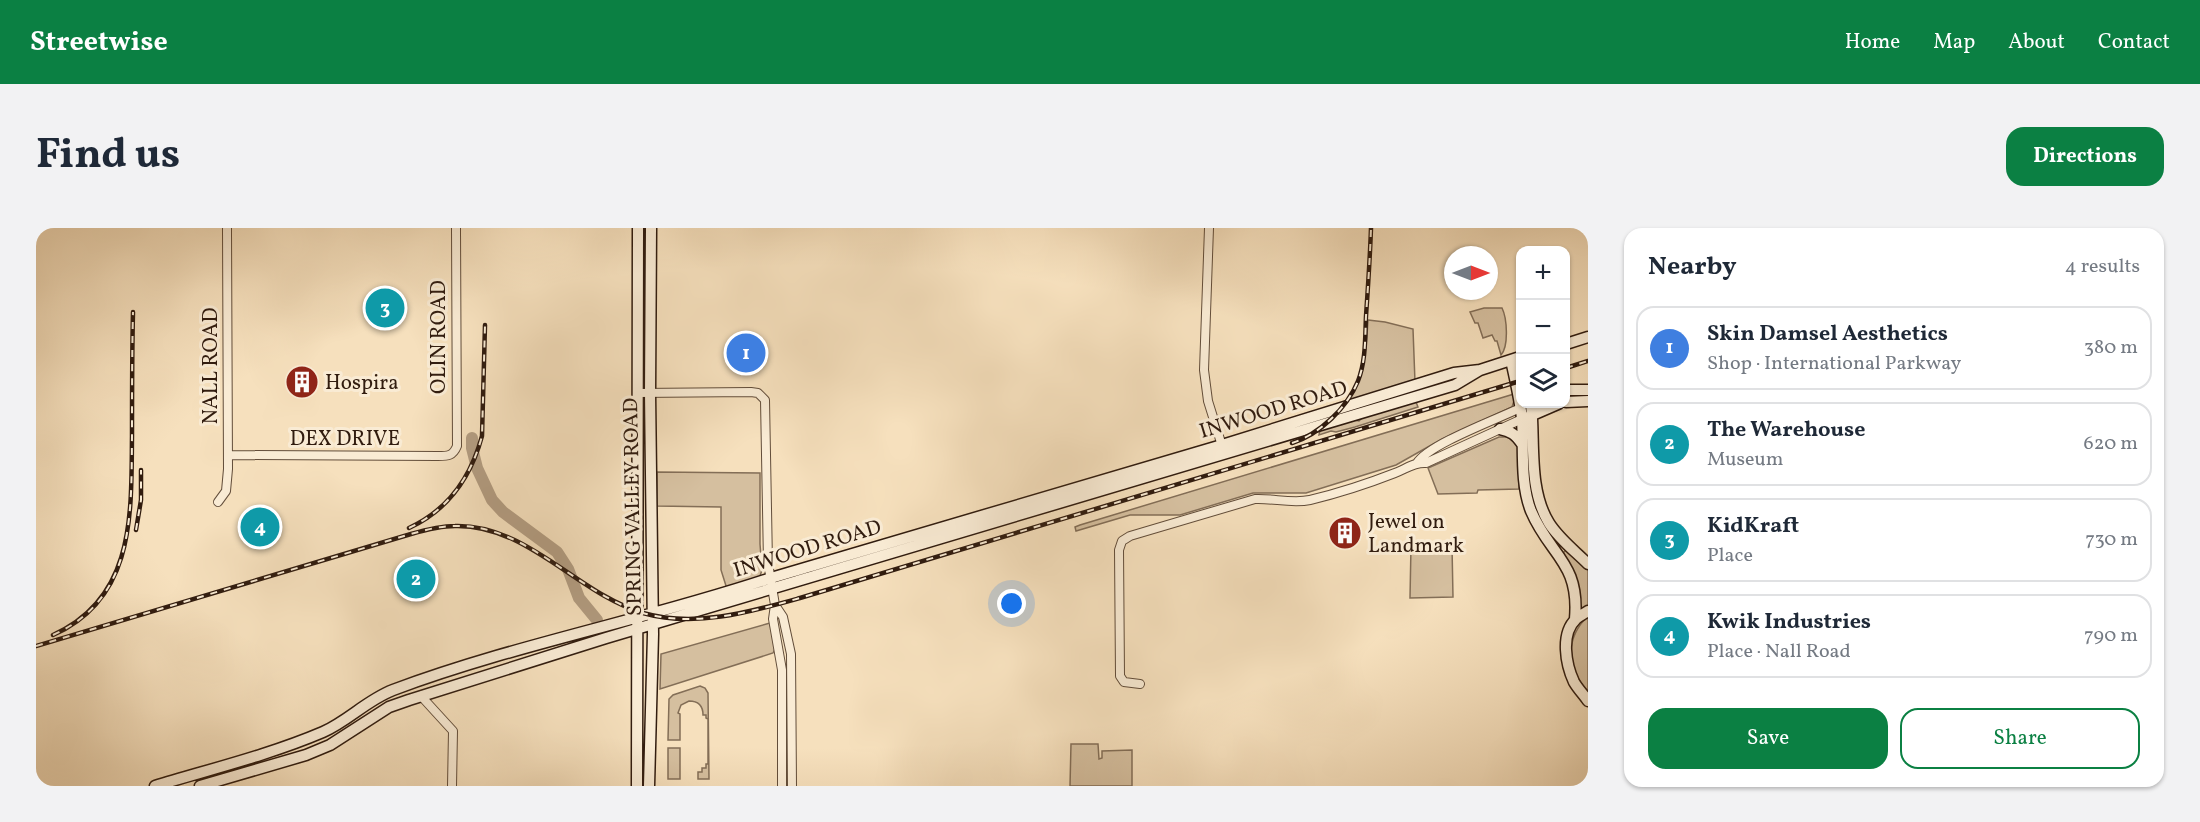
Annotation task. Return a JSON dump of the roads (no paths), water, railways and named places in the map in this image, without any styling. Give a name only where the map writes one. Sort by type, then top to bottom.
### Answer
[{"type":"main road","name":"SPRING VALLEY ROAD","points":[[638,228],[644,393],[651,475],[652,620],[649,786]]},
{"type":"main road","name":"SPRING VALLEY ROAD","points":[[637,786],[638,476],[651,228]]},
{"type":"main road","points":[[1570,343],[1588,337]]},
{"type":"main road","name":"INWOOD ROAD","points":[[155,786],[277,750],[326,730],[382,695],[521,649],[638,617],[652,620],[772,590],[920,540],[1423,389],[1454,373],[1480,370],[1516,358]]},
{"type":"main road","points":[[1570,390],[1588,390]]},
{"type":"main road","points":[[1570,402],[1588,401]]},
{"type":"main road","points":[[1527,410],[1523,444],[1525,480],[1530,508],[1543,534],[1571,575],[1576,604],[1575,619],[1569,630],[1567,658],[1575,684],[1587,698]]},
{"type":"main road","points":[[1527,410],[1538,496],[1550,524],[1565,543],[1588,564]]},
{"type":"main road","points":[[1500,429],[1517,436],[1523,444]]},
{"type":"main road","points":[[638,476],[651,475]]},
{"type":"main road","name":"INWOOD ROAD","points":[[200,786],[306,755],[330,745],[389,707],[421,696],[638,629],[652,620],[771,578],[920,540]]},
{"type":"main road","points":[[1556,550],[1565,543]]},
{"type":"main road","points":[[1575,619],[1588,611]]},
{"type":"main road","points":[[521,649],[525,665]]},
{"type":"main road","points":[[638,677],[643,691],[651,694]]},
{"type":"main road","points":[[416,683],[421,696]]},
{"type":"main road","points":[[638,704],[645,710],[650,740]]},
{"type":"main road","points":[[255,756],[259,768]]},
{"type":"street","name":"NALL ROAD","points":[[218,502],[226,491],[228,455],[227,228]]},
{"type":"street","name":"OLIN ROAD","points":[[456,228],[457,446]]},
{"type":"street","points":[[1209,228],[1204,370],[1208,402],[1223,449]]},
{"type":"street","points":[[644,393],[752,392],[763,396],[766,407],[768,563],[775,605],[773,619],[782,670],[782,786]]},
{"type":"street","points":[[1140,684],[1124,682],[1120,676],[1119,550],[1122,541],[1255,499],[1310,500],[1395,473],[1418,462],[1426,463],[1500,429],[1527,410]]},
{"type":"street","points":[[1418,462],[1421,456],[1441,444],[1527,410]]},
{"type":"street","name":"DEX DRIVE","points":[[228,455],[438,456],[451,455],[457,446]]},
{"type":"street","points":[[775,605],[783,617],[791,651],[792,786]]},
{"type":"street","points":[[421,696],[453,731],[452,786]]},
{"type":"waterway","points":[[472,438],[477,468],[492,500],[503,512],[557,552],[568,569],[579,598],[597,620]]},
{"type":"railway","points":[[1292,443],[1313,433],[1331,419],[1347,401],[1358,381],[1365,349],[1371,228]]},
{"type":"railway","points":[[53,635],[80,619],[100,599],[114,576],[123,550],[131,494],[133,312]]},
{"type":"railway","points":[[409,528],[435,512],[456,491],[477,451],[482,436],[485,325]]},
{"type":"railway","points":[[1570,367],[1588,361]]},
{"type":"railway","points":[[36,646],[411,534],[449,526],[481,528],[506,536],[619,604],[643,613],[682,619],[702,619],[742,613],[800,598],[1516,382]]},
{"type":"railway","points":[[136,530],[141,500],[141,470]]},
{"type":"place","name":"KidKraft","points":[[385,308]]},
{"type":"place","name":"Skin Damsel Aesthetics","points":[[746,353]]},
{"type":"place","name":"Hospira","points":[[302,382]]},
{"type":"place","name":"Kwik Industries","points":[[260,527]]},
{"type":"place","name":"Jewel on Landmark","points":[[1345,533]]},
{"type":"place","name":"The Warehouse","points":[[416,579]]}]
